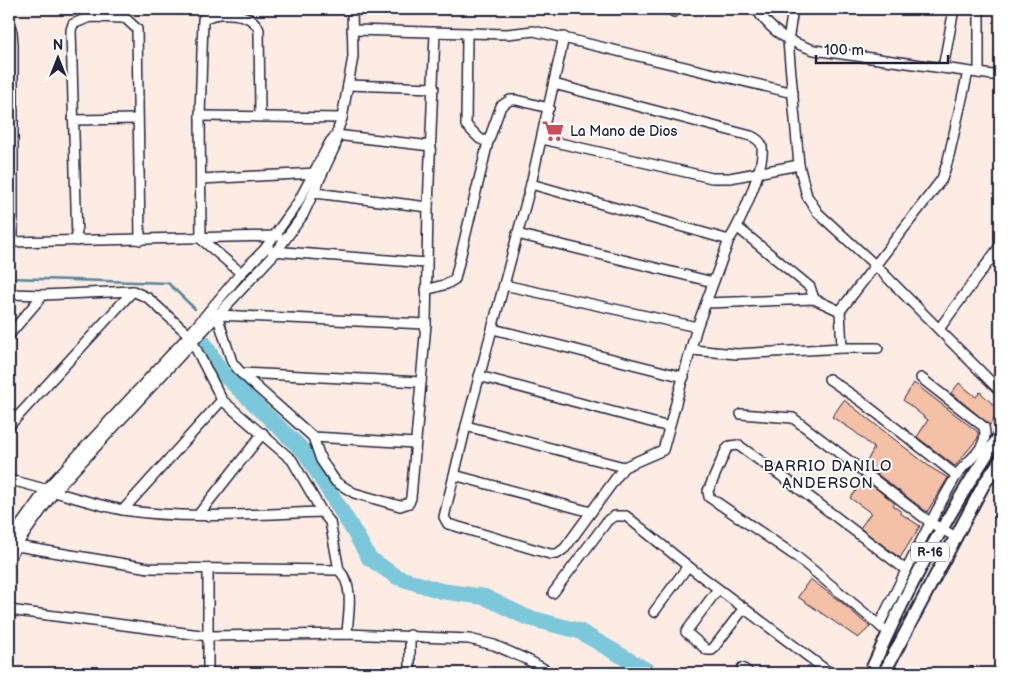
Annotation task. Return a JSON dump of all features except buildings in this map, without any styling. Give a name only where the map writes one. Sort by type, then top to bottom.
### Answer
[{"type":"main road","name":"R-16","points":[[870,673],[887,634],[942,529],[971,478],[1000,435]]},
{"type":"main road","name":"R-16","points":[[884,673],[891,667],[984,484],[1000,461]]},
{"type":"street","points":[[214,313],[241,273],[275,236],[319,174],[336,144],[336,135],[342,118],[353,57],[352,9]]},
{"type":"street","points":[[756,9],[764,20],[788,41],[814,50],[1000,76]]},
{"type":"street","points":[[794,9],[788,41],[799,165],[807,196],[818,213],[876,266],[1000,391]]},
{"type":"street","points":[[943,68],[954,9]]},
{"type":"street","points":[[979,9],[979,73]]},
{"type":"street","points":[[241,273],[201,239],[200,116],[203,19],[209,16],[242,14],[256,23],[259,30],[260,116]]},
{"type":"street","points":[[77,241],[71,30],[73,24],[90,17],[125,18],[137,29],[140,240]]},
{"type":"street","points":[[9,23],[12,32],[10,119],[11,242],[275,236],[285,238]]},
{"type":"street","points":[[352,30],[467,34],[534,31],[793,93]]},
{"type":"street","points":[[214,313],[232,362],[241,373],[313,437],[321,460],[336,482],[354,493],[400,506],[409,503],[411,498],[426,324],[426,262],[435,33]]},
{"type":"street","points":[[467,34],[466,125],[480,139],[488,142]]},
{"type":"street","points":[[554,84],[751,136],[759,141],[762,149],[758,173],[737,227],[728,240],[697,327],[663,450],[624,467],[565,548],[557,554],[543,553],[448,524],[444,516],[479,376],[531,184],[564,37]]},
{"type":"street","points":[[842,348],[840,311],[942,179],[968,72]]},
{"type":"street","points":[[348,85],[434,88]]},
{"type":"street","points":[[426,290],[447,284],[455,279],[488,142],[501,106],[505,102],[516,100],[549,108]]},
{"type":"street","points":[[200,116],[342,118]]},
{"type":"street","points":[[73,120],[137,119]]},
{"type":"street","points":[[336,135],[431,146]]},
{"type":"street","points":[[542,139],[712,178],[730,178],[799,165]]},
{"type":"street","points":[[200,179],[319,174]]},
{"type":"street","points":[[9,561],[11,544],[51,490],[214,313],[276,252],[303,215],[316,193],[319,174]]},
{"type":"street","points":[[531,184],[728,240]]},
{"type":"street","points":[[316,193],[428,207]]},
{"type":"street","points":[[737,227],[810,287],[814,299]]},
{"type":"street","points":[[517,234],[713,282]]},
{"type":"street","points":[[939,329],[1000,246]]},
{"type":"street","points":[[264,250],[426,262]]},
{"type":"street","points":[[504,285],[697,327]]},
{"type":"street","points":[[9,426],[133,291]]},
{"type":"street","points":[[9,294],[43,295],[133,291],[148,298],[191,340],[222,400],[292,460],[322,512],[330,522],[339,570],[350,590],[347,634]]},
{"type":"street","points":[[9,335],[43,295]]},
{"type":"street","points":[[706,303],[814,299],[840,311]]},
{"type":"street","points":[[214,313],[426,324]]},
{"type":"street","points":[[493,329],[684,377]]},
{"type":"street","points":[[692,350],[737,354],[842,348],[878,348]]},
{"type":"street","points":[[241,373],[421,382]]},
{"type":"street","points":[[479,376],[669,427]]},
{"type":"street","points":[[879,625],[956,475],[983,446],[986,436],[984,427],[921,378]]},
{"type":"street","points":[[829,379],[861,401],[956,475]]},
{"type":"street","points":[[123,510],[222,400]]},
{"type":"street","points":[[741,414],[794,418],[931,522],[956,537]]},
{"type":"street","points":[[466,426],[624,467]]},
{"type":"street","points":[[198,515],[262,433]]},
{"type":"street","points":[[313,437],[415,443]]},
{"type":"street","points":[[887,634],[879,625],[797,556],[709,498],[708,491],[726,450],[730,446],[738,445],[906,570]]},
{"type":"street","points":[[454,475],[590,512]]},
{"type":"street","points":[[9,480],[123,510],[198,515],[322,512]]},
{"type":"street","points":[[553,593],[608,520],[620,515],[626,516],[688,566],[830,673]]},
{"type":"street","points":[[11,544],[149,568],[339,570]]},
{"type":"street","points":[[654,612],[688,566]]},
{"type":"street","points":[[208,569],[208,673]]},
{"type":"street","points":[[718,589],[686,632],[707,650],[712,650],[744,608]]},
{"type":"street","points":[[9,610],[208,636],[347,634],[410,635],[469,639],[494,645],[528,660],[551,673]]},
{"type":"street","points":[[410,635],[410,673]]},
{"type":"waterway","points":[[9,278],[168,283],[195,309]]},
{"type":"waterway","points":[[204,343],[221,372],[305,452],[369,558],[397,577],[441,591],[485,597],[526,617],[579,631],[651,673]]},
{"type":"place","name":"La Mano de Dios","points":[[553,131]]},
{"type":"district","name":"BARRIO DANILO ANDERSON","points":[[828,474]]}]
